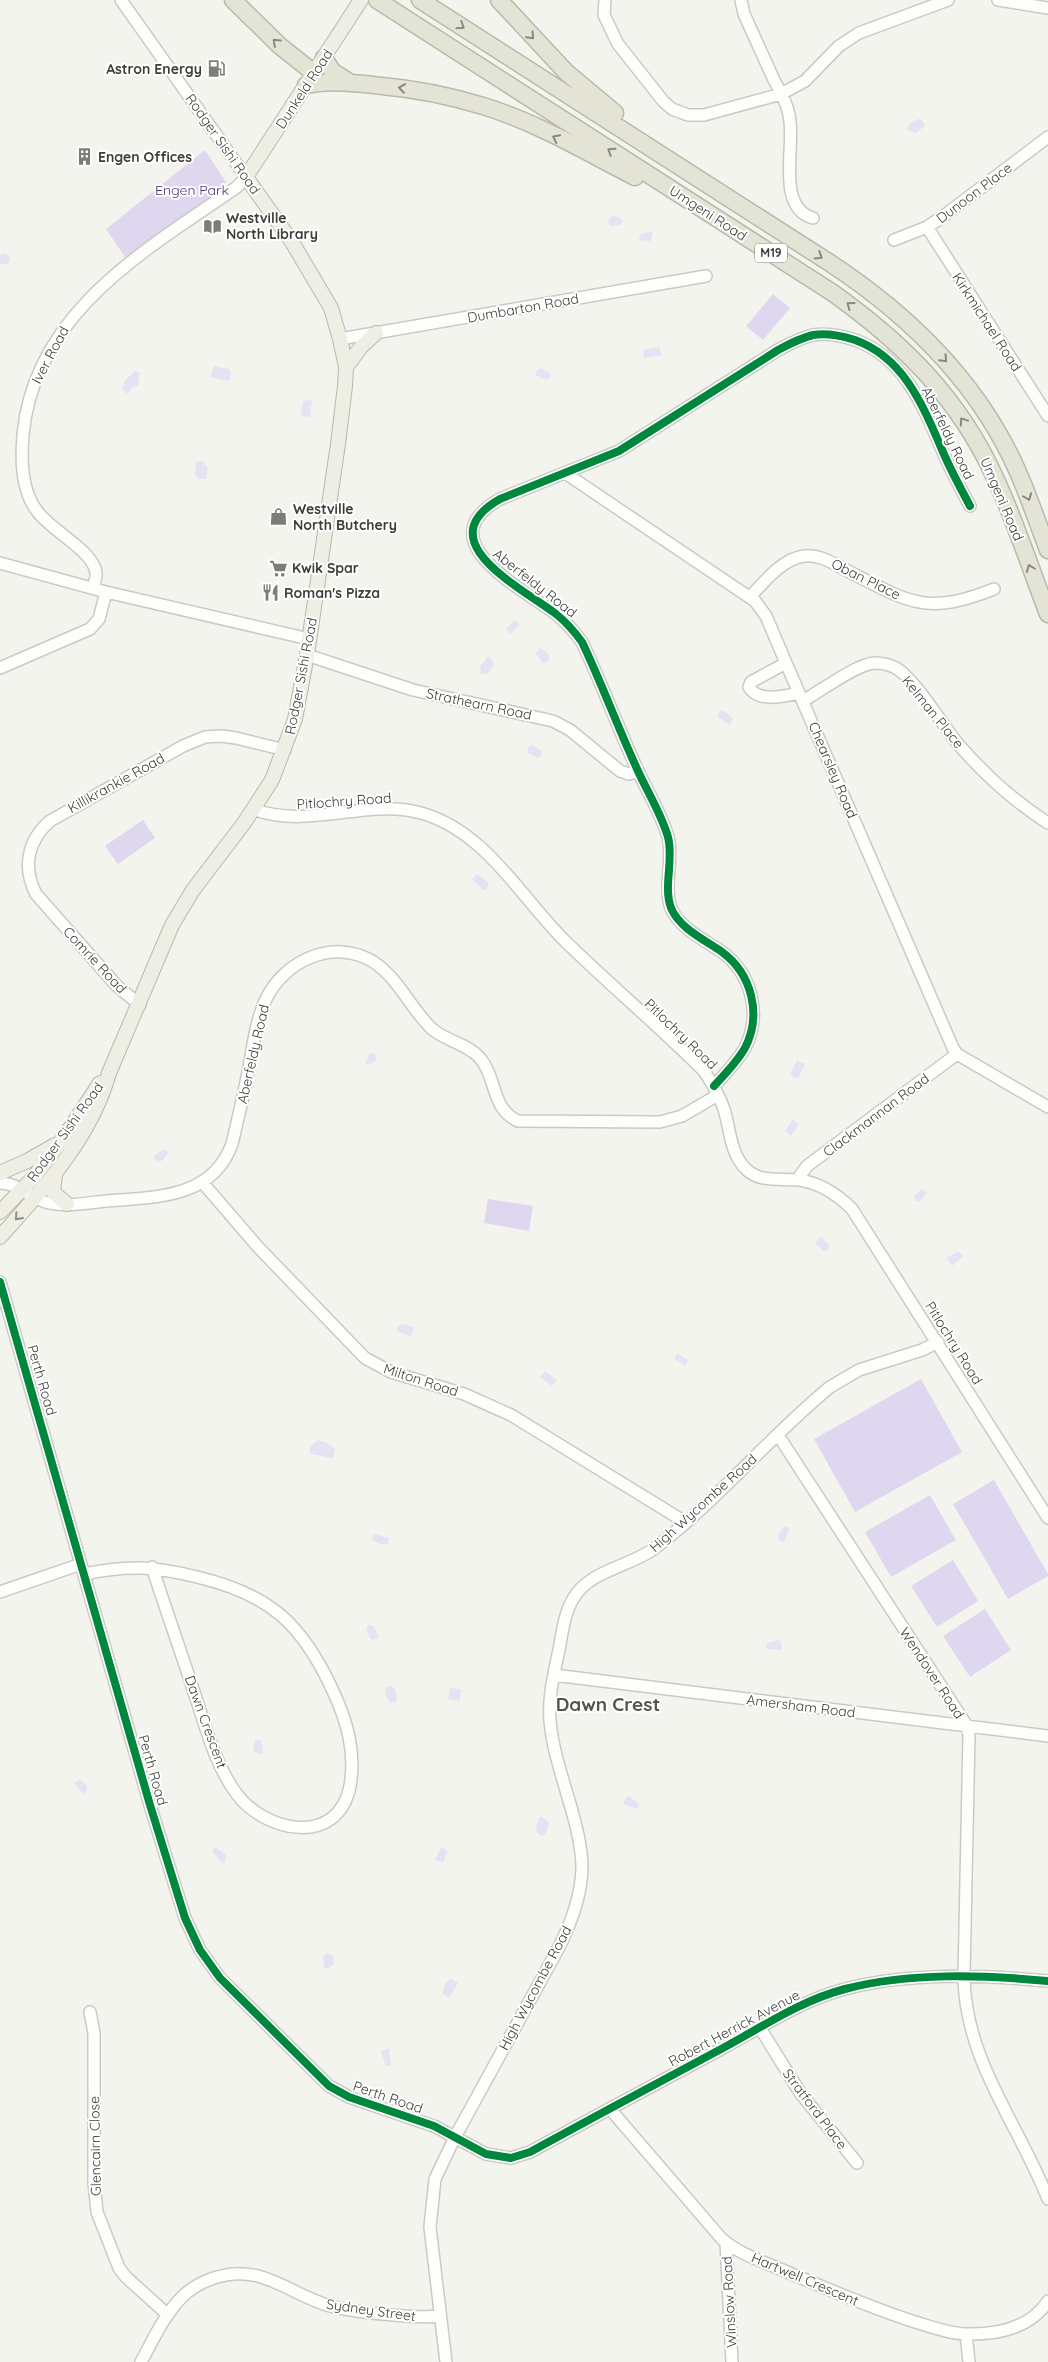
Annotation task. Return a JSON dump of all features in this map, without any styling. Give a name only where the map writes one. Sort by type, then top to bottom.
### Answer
[{"type":"highway","points":[[233,0],[280,46],[310,79],[425,92],[485,106],[530,124],[724,223]]},
{"type":"highway","name":"Umgeni Road","points":[[377,0],[863,314],[891,337],[931,378],[968,428],[1001,492],[1048,614]]},
{"type":"highway","name":"Umgeni Road","points":[[420,0],[801,244],[886,302],[911,324],[954,369],[1003,442],[1018,471],[1048,550]]},
{"type":"highway","points":[[499,0],[536,41],[603,105],[729,191],[801,244]]},
{"type":"highway","points":[[324,58],[332,71],[349,82]]},
{"type":"main road","name":"Dunkeld Road","points":[[246,177],[361,0]]},
{"type":"main road","name":"Rodger Sishi Road","points":[[0,1237],[57,1172],[90,1121],[172,925],[193,890],[272,780],[285,750],[295,719],[307,655],[338,444],[346,367],[340,338],[330,308],[307,266],[246,177]]},
{"type":"main road","points":[[346,367],[361,347],[376,333]]},
{"type":"main road","name":"Rodger Sishi Road","points":[[0,1212],[22,1190],[63,1139],[109,1073]]},
{"type":"main road","points":[[0,1173],[27,1161],[63,1139]]},
{"type":"main road","points":[[57,1172],[53,1184],[53,1192],[67,1204]]},
{"type":"street","name":"Rodger Sishi Road","points":[[121,0],[246,177]]},
{"type":"street","points":[[604,0],[604,16],[618,44],[663,101],[672,109],[688,115],[704,115],[781,94],[804,81],[839,46],[859,33],[948,0]]},
{"type":"street","points":[[740,0],[744,14],[787,108],[791,124],[790,183],[796,209],[813,218]]},
{"type":"street","points":[[998,0],[1048,8]]},
{"type":"street","name":"Dunoon Place","points":[[894,240],[927,227],[957,207],[1048,137]]},
{"type":"street","name":"Iver Road","points":[[94,588],[96,572],[92,561],[41,517],[28,494],[23,470],[22,446],[28,402],[33,385],[66,325],[93,294],[138,256],[237,187],[246,177]]},
{"type":"street","name":"Kirkmichael Road","points":[[927,227],[1048,416]]},
{"type":"street","name":"Dumbarton Road","points":[[340,338],[706,276]]},
{"type":"street","name":"Aberfeldy Road","points":[[0,1183],[22,1190],[46,1202],[67,1204],[165,1197],[175,1195],[202,1182],[224,1162],[232,1144],[256,1027],[266,999],[277,983],[291,970],[307,958],[323,952],[360,955],[384,971],[433,1030],[478,1056],[484,1065],[501,1108],[518,1121],[660,1122],[682,1116],[716,1090],[745,1047],[752,1026],[752,998],[746,979],[733,962],[685,926],[672,910],[669,898],[670,845],[663,822],[638,771],[582,642],[572,628],[557,614],[488,564],[480,555],[473,539],[476,520],[492,504],[619,451],[778,350],[805,338],[822,334],[836,335],[862,342],[886,357],[897,367],[925,411],[949,466],[970,506]]},
{"type":"street","name":"Chearsley Road","points":[[565,473],[750,597],[766,616],[946,1034],[957,1054]]},
{"type":"street","name":"Oban Place","points":[[750,597],[786,563],[803,556],[819,557],[876,586],[908,600],[925,604],[955,603],[994,589]]},
{"type":"street","points":[[0,563],[106,592],[309,639]]},
{"type":"street","points":[[0,668],[90,629],[99,619],[106,592]]},
{"type":"street","name":"Strathearn Road","points":[[307,655],[413,690],[552,721],[570,730],[620,771],[629,774],[638,771]]},
{"type":"street","points":[[786,662],[751,682],[749,687],[756,695],[766,697],[801,697]]},
{"type":"street","name":"Kelman Place","points":[[801,697],[863,666],[876,663],[892,666],[908,679],[974,761],[1020,804],[1048,824]]},
{"type":"street","name":"Killikrankie Road","points":[[51,913],[31,885],[28,867],[34,840],[50,821],[193,741],[222,736],[285,750]]},
{"type":"street","name":"Pitlochry Road","points":[[253,809],[265,814],[285,817],[376,809],[409,810],[431,817],[460,831],[480,846],[564,940],[696,1064],[716,1090],[735,1151],[746,1169],[761,1177],[798,1180],[828,1189],[852,1209],[1048,1518]]},
{"type":"street","name":"Comrie Road","points":[[51,913],[117,986],[140,1005]]},
{"type":"street","points":[[957,1054],[1048,1107]]},
{"type":"street","name":"Clackmannan Road","points":[[798,1180],[807,1166],[957,1054]]},
{"type":"street","name":"Milton Road","points":[[202,1182],[258,1246],[365,1358],[391,1372],[464,1394],[511,1416],[685,1522]]},
{"type":"street","name":"Perth Road","points":[[0,1282],[150,1806],[191,1934],[209,1965],[329,2086],[349,2098],[424,2122],[455,2137]]},
{"type":"street","name":"High Wycombe Road","points":[[455,2137],[557,1952],[570,1922],[580,1888],[582,1868],[580,1844],[550,1722],[550,1700],[554,1675],[567,1613],[573,1599],[580,1588],[595,1578],[644,1555],[685,1522],[821,1394],[850,1374],[938,1342]]},
{"type":"street","name":"Wendover Road","points":[[778,1435],[967,1726],[969,1739],[964,1977]]},
{"type":"street","name":"Dawn Crescent","points":[[0,1592],[83,1569],[152,1567],[223,1583],[242,1590],[273,1608],[303,1638],[325,1673],[346,1723],[350,1738],[351,1755],[349,1788],[343,1803],[332,1818],[314,1827],[294,1828],[268,1820],[244,1803],[237,1794],[221,1767],[207,1730],[152,1567]]},
{"type":"street","name":"Amersham Road","points":[[554,1675],[1048,1736]]},
{"type":"street","points":[[964,1977],[969,2018],[980,2056],[995,2093],[1048,2199]]},
{"type":"street","name":"Robert Herrick Avenue","points":[[455,2137],[486,2154],[512,2158],[530,2152],[812,2000],[845,1989],[898,1979],[964,1977],[1048,1982]]},
{"type":"street","name":"Glencairn Close","points":[[90,2012],[94,2033],[94,2182],[97,2212],[119,2268],[126,2278],[168,2315]]},
{"type":"street","name":"Stratford Place","points":[[760,2028],[801,2094],[857,2163]]},
{"type":"street","name":"Hartwell Crescent","points":[[610,2109],[726,2243],[782,2270],[871,2307],[941,2330],[966,2334],[1004,2331],[1026,2323],[1041,2311],[1048,2301]]},
{"type":"street","points":[[446,2362],[430,2227],[430,2208],[437,2172],[455,2137]]},
{"type":"street","name":"Winslow Road","points":[[726,2243],[732,2362]]},
{"type":"street","name":"Sydney Street","points":[[141,2362],[168,2315],[182,2298],[199,2284],[222,2275],[245,2273],[272,2280],[332,2306],[424,2317],[440,2316]]},
{"type":"street","points":[[966,2334],[968,2362]]},
{"type":"green space","name":"Engen Park","points":[[205,150],[226,182],[210,206],[129,263],[106,229]]},
{"type":"green space","points":[[773,294],[790,308],[763,340],[746,326]]},
{"type":"green space","points":[[143,820],[155,838],[118,864],[105,846]]},
{"type":"green space","points":[[488,1199],[533,1206],[529,1231],[484,1223]]},
{"type":"green space","points":[[921,1379],[962,1452],[855,1512],[814,1439]]},
{"type":"green space","points":[[994,1480],[1048,1574],[1048,1576],[1008,1599],[953,1504]]},
{"type":"green space","points":[[930,1495],[956,1540],[891,1577],[865,1532]]},
{"type":"green space","points":[[953,1560],[978,1601],[937,1627],[911,1586]]},
{"type":"green space","points":[[985,1609],[1011,1650],[970,1677],[943,1636]]},
{"type":"shaded area","points":[[918,119],[922,120],[925,126],[916,133],[908,131],[907,128],[910,123]]},
{"type":"shaded area","points":[[612,216],[620,217],[623,222],[621,225],[610,226],[608,221]]},
{"type":"shaded area","points":[[653,233],[651,241],[639,240],[640,234]]},
{"type":"shaded area","points":[[4,253],[10,259],[4,265],[-2,259]]},
{"type":"shaded area","points":[[659,347],[662,355],[644,358],[643,350]]},
{"type":"shaded area","points":[[214,366],[229,369],[231,374],[229,381],[210,377]]},
{"type":"shaded area","points":[[541,368],[551,374],[549,379],[543,379],[535,375],[537,370]]},
{"type":"shaded area","points":[[135,371],[140,373],[138,386],[133,387],[128,394],[122,389],[125,380]]},
{"type":"shaded area","points":[[312,400],[310,417],[301,416],[303,401]]},
{"type":"shaded area","points":[[203,461],[208,468],[206,479],[198,479],[195,473],[196,462]]},
{"type":"shaded area","points":[[515,620],[520,624],[510,635],[506,629]]},
{"type":"shaded area","points":[[540,648],[548,653],[550,659],[544,664],[535,653]]},
{"type":"shaded area","points":[[488,656],[493,661],[493,666],[488,674],[481,674],[480,667]]},
{"type":"shaded area","points":[[723,710],[733,719],[730,725],[718,717],[719,712]]},
{"type":"shaded area","points":[[532,745],[542,751],[540,757],[537,758],[528,753],[528,748]]},
{"type":"shaded area","points":[[477,874],[489,883],[486,890],[483,890],[472,879]]},
{"type":"shaded area","points":[[370,1053],[377,1056],[375,1062],[367,1065],[365,1063]]},
{"type":"shaded area","points":[[797,1060],[805,1064],[798,1079],[790,1075]]},
{"type":"shaded area","points":[[793,1119],[799,1124],[791,1136],[785,1131]]},
{"type":"shaded area","points":[[165,1149],[168,1153],[163,1160],[158,1162],[154,1158],[155,1155]]},
{"type":"shaded area","points":[[922,1189],[927,1193],[919,1202],[916,1201],[914,1196]]},
{"type":"shaded area","points":[[821,1237],[830,1246],[826,1251],[823,1251],[815,1243]]},
{"type":"shaded area","points":[[958,1251],[963,1256],[952,1266],[947,1258]]},
{"type":"shaded area","points":[[402,1324],[414,1327],[411,1336],[398,1332],[397,1328]]},
{"type":"shaded area","points":[[677,1353],[688,1360],[686,1366],[674,1359]]},
{"type":"shaded area","points":[[545,1371],[557,1380],[552,1386],[540,1377]]},
{"type":"shaded area","points":[[318,1440],[327,1443],[335,1449],[333,1458],[310,1454],[310,1447]]},
{"type":"shaded area","points":[[784,1526],[790,1528],[784,1542],[778,1540],[778,1536]]},
{"type":"shaded area","points":[[374,1534],[389,1538],[388,1544],[380,1544],[372,1540]]},
{"type":"shaded area","points":[[370,1625],[374,1627],[379,1637],[373,1640],[370,1638],[366,1628]]},
{"type":"shaded area","points":[[777,1640],[781,1641],[782,1650],[767,1649],[766,1644]]},
{"type":"shaded area","points":[[392,1686],[395,1690],[397,1701],[390,1703],[385,1692],[386,1687]]},
{"type":"shaded area","points":[[450,1688],[461,1689],[460,1701],[448,1699]]},
{"type":"shaded area","points":[[255,1740],[261,1740],[262,1754],[253,1752]]},
{"type":"shaded area","points":[[80,1779],[87,1786],[87,1790],[83,1794],[74,1783]]},
{"type":"shaded area","points":[[629,1796],[639,1804],[637,1809],[623,1804],[626,1797]]},
{"type":"shaded area","points":[[539,1817],[549,1822],[546,1834],[543,1836],[538,1834],[536,1830]]},
{"type":"shaded area","points":[[215,1847],[226,1855],[225,1863],[221,1862],[212,1851]]},
{"type":"shaded area","points":[[441,1847],[448,1851],[443,1862],[435,1860]]},
{"type":"shaded area","points":[[328,1953],[334,1957],[333,1965],[327,1969],[324,1967],[323,1957]]},
{"type":"shaded area","points":[[451,1979],[458,1983],[449,1998],[442,1993],[446,1982]]},
{"type":"shaded area","points":[[389,2048],[391,2065],[386,2066],[381,2051]]},
{"type":"cycle path","points":[[714,1086],[731,1068],[745,1048],[750,1035],[753,1009],[747,983],[732,961],[680,922],[671,908],[668,891],[670,846],[665,828],[582,642],[560,617],[504,577],[488,562],[476,547],[473,531],[480,515],[500,499],[619,451],[778,350],[804,338],[824,334],[855,340],[873,349],[889,360],[902,374],[923,407],[970,506]]},
{"type":"cycle path","points":[[0,1282],[150,1805],[185,1918],[200,1950],[220,1978],[329,2086],[349,2097],[434,2126],[486,2154],[511,2158],[530,2152],[782,2015],[829,1994],[870,1984],[920,1977],[972,1976],[1048,1981]]},
{"type":"place","name":"Astron Energy","points":[[216,69]]},
{"type":"place","name":"Engen Offices","points":[[84,157]]},
{"type":"place","name":"Westville North Library","points":[[212,226]]},
{"type":"place","name":"Westville North Butchery","points":[[279,517]]},
{"type":"place","name":"Kwik Spar","points":[[278,568]]},
{"type":"place","name":"Roman's Pizza","points":[[270,593]]},
{"type":"district","name":"Dawn Crest","points":[[608,1704]]}]
